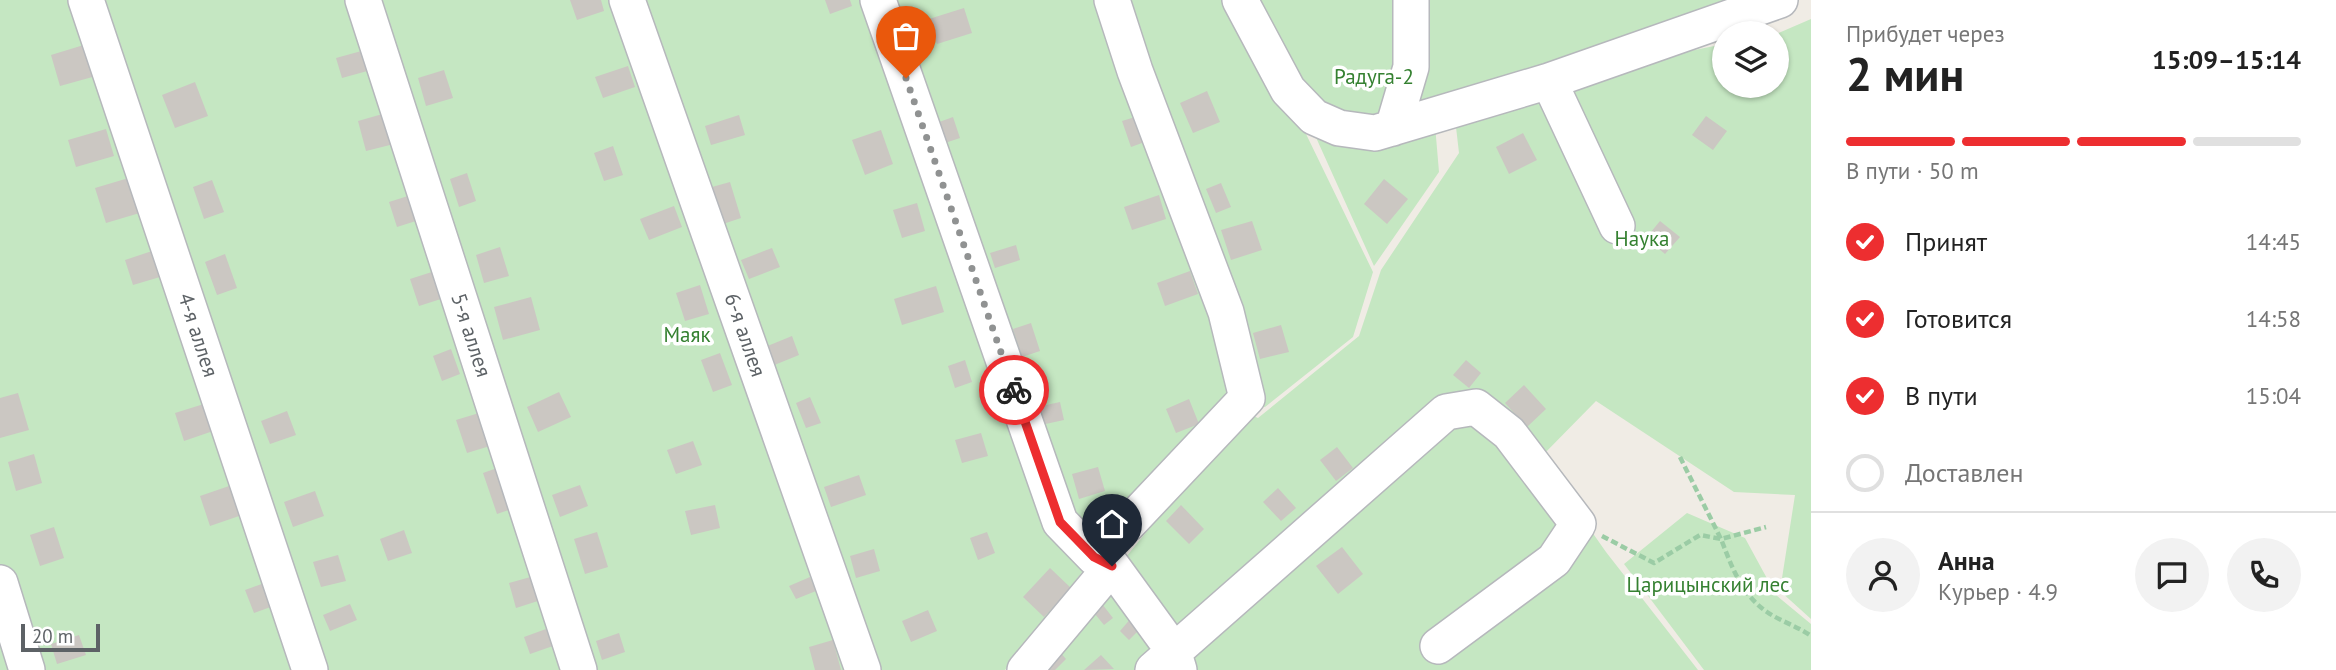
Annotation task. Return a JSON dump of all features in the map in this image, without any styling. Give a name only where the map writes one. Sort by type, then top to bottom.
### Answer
[{"type":"street","name":"4-я аллея","points":[[86,0],[310,670]]},
{"type":"street","name":"5-я аллея","points":[[363,0],[579,670]]},
{"type":"street","name":"6-я аллея","points":[[627,0],[863,670]]},
{"type":"street","points":[[878,0],[1060,522],[1094,557],[1112,566],[1169,663],[1446,412],[1476,407],[1509,433],[1578,524],[1554,560],[1438,646]]},
{"type":"street","points":[[1112,0],[1135,71],[1226,312],[1247,398],[1128,524]]},
{"type":"street","points":[[1240,0],[1288,90],[1314,117],[1339,128],[1375,133],[1549,81],[1780,0]]},
{"type":"street","points":[[1393,128],[1411,67],[1411,0]]},
{"type":"street","points":[[1549,81],[1618,226]]},
{"type":"street","points":[[1025,670],[1112,566]]},
{"type":"street","points":[[0,583],[27,670]]},
{"type":"path","points":[[1680,457],[1721,539],[1738,583],[1767,612],[1796,625],[1811,636]]},
{"type":"path","points":[[1578,524],[1654,563],[1700,535],[1721,539],[1766,527]]},
{"type":"green space","name":"Маяк","points":[[0,0],[1241,0],[1373,272],[1353,337],[1265,407],[1222,408],[1094,557],[1005,670],[0,670]]},
{"type":"green space","name":"Радуга-2","points":[[1254,0],[1764,0],[1435,125],[1439,172],[1374,266]]},
{"type":"green space","name":"Наука","points":[[1811,19],[1811,619],[1780,591],[1795,495],[1734,492],[1596,401],[1540,458],[1606,552],[1698,670],[1034,670],[1244,412],[1258,418],[1359,336],[1381,270],[1459,153],[1456,127],[1541,91],[1626,64],[1712,46],[1712,98],[1789,98],[1789,28]]},
{"type":"green space","name":"Царицынский лес","points":[[1687,513],[1745,538],[1776,595],[1811,624],[1811,670],[1704,670],[1624,564]]},
{"type":"building","points":[[570,0],[601,0],[604,11],[577,20]]},
{"type":"building","points":[[825,0],[850,0],[852,6],[830,14]]},
{"type":"building","points":[[964,8],[972,33],[937,44],[929,19]]},
{"type":"building","points":[[87,44],[96,76],[60,86],[51,55]]},
{"type":"building","points":[[365,50],[371,70],[342,78],[336,58]]},
{"type":"building","points":[[628,66],[635,87],[603,98],[595,77]]},
{"type":"building","points":[[444,70],[453,98],[426,106],[418,78]]},
{"type":"building","points":[[195,82],[208,116],[175,128],[162,95]]},
{"type":"building","points":[[1207,91],[1220,122],[1193,133],[1180,103]]},
{"type":"building","points":[[386,113],[394,144],[366,151],[358,121]]},
{"type":"building","points":[[1145,114],[1153,139],[1131,147],[1122,121]]},
{"type":"building","points":[[739,115],[745,135],[711,145],[705,126]]},
{"type":"building","points":[[1706,116],[1727,131],[1713,150],[1692,135]]},
{"type":"building","points":[[953,117],[960,138],[939,145],[931,125]]},
{"type":"building","points":[[106,129],[114,156],[76,167],[68,140]]},
{"type":"building","points":[[881,130],[893,164],[865,175],[852,140]]},
{"type":"building","points":[[1523,133],[1537,160],[1509,174],[1496,147]]},
{"type":"building","points":[[613,146],[623,175],[604,181],[594,153]]},
{"type":"building","points":[[467,173],[476,201],[459,207],[450,179]]},
{"type":"building","points":[[132,177],[143,212],[106,223],[95,188]]},
{"type":"building","points":[[1384,179],[1408,199],[1387,224],[1364,204]]},
{"type":"building","points":[[212,180],[224,212],[204,219],[193,187]]},
{"type":"building","points":[[730,182],[741,218],[723,224],[712,187]]},
{"type":"building","points":[[1221,183],[1231,207],[1216,213],[1206,189]]},
{"type":"building","points":[[411,195],[419,220],[397,227],[389,202]]},
{"type":"building","points":[[1159,195],[1166,219],[1132,230],[1124,207]]},
{"type":"building","points":[[917,203],[925,231],[902,238],[893,210]]},
{"type":"building","points":[[674,206],[682,227],[649,240],[640,219]]},
{"type":"building","points":[[1252,221],[1262,250],[1231,260],[1221,230]]},
{"type":"building","points":[[1660,221],[1680,237],[1665,254],[1646,238]]},
{"type":"building","points":[[1016,245],[1020,260],[995,268],[990,253]]},
{"type":"building","points":[[500,247],[509,276],[484,283],[476,255]]},
{"type":"building","points":[[772,248],[780,267],[749,279],[741,260]]},
{"type":"building","points":[[152,251],[160,277],[133,285],[125,260]]},
{"type":"building","points":[[225,254],[237,288],[217,295],[205,262]]},
{"type":"building","points":[[435,271],[444,298],[419,306],[410,279]]},
{"type":"building","points":[[1190,271],[1198,294],[1165,306],[1157,283]]},
{"type":"building","points":[[700,285],[709,314],[685,321],[676,293]]},
{"type":"building","points":[[936,286],[944,312],[902,325],[894,299]]},
{"type":"building","points":[[531,297],[540,330],[503,340],[494,307]]},
{"type":"building","points":[[1031,323],[1040,351],[1022,357],[1013,329]]},
{"type":"building","points":[[1281,325],[1289,352],[1260,359],[1253,333]]},
{"type":"building","points":[[792,336],[799,355],[767,368],[760,349]]},
{"type":"building","points":[[451,349],[460,374],[442,381],[433,356]]},
{"type":"building","points":[[720,353],[732,385],[713,392],[701,360]]},
{"type":"building","points":[[965,360],[972,382],[955,388],[948,366]]},
{"type":"building","points":[[1466,360],[1481,373],[1469,388],[1453,375]]},
{"type":"building","points":[[1524,385],[1546,409],[1527,427],[1505,403]]},
{"type":"building","points":[[559,392],[571,417],[538,432],[527,407]]},
{"type":"building","points":[[18,393],[29,430],[0,438],[0,398]]},
{"type":"building","points":[[810,397],[821,423],[806,428],[796,403]]},
{"type":"building","points":[[1189,399],[1199,424],[1176,433],[1166,409]]},
{"type":"building","points":[[1060,402],[1064,420],[1041,425],[1037,407]]},
{"type":"building","points":[[207,403],[216,430],[184,441],[175,413]]},
{"type":"building","points":[[287,411],[296,435],[270,444],[261,421]]},
{"type":"building","points":[[479,413],[490,446],[467,453],[456,420]]},
{"type":"building","points":[[981,433],[988,456],[962,463],[955,440]]},
{"type":"building","points":[[693,441],[702,465],[676,474],[667,450]]},
{"type":"building","points":[[1337,447],[1353,468],[1336,481],[1320,460]]},
{"type":"building","points":[[34,454],[42,483],[16,491],[8,462]]},
{"type":"building","points":[[500,467],[514,508],[497,514],[483,473]]},
{"type":"building","points":[[1098,467],[1105,491],[1079,499],[1072,474]]},
{"type":"building","points":[[859,475],[866,495],[831,507],[824,487]]},
{"type":"building","points":[[232,485],[242,515],[210,526],[200,496]]},
{"type":"building","points":[[580,485],[588,506],[560,517],[552,495]]},
{"type":"building","points":[[1278,488],[1296,508],[1281,521],[1263,502]]},
{"type":"building","points":[[315,491],[324,516],[293,527],[284,502]]},
{"type":"building","points":[[715,505],[720,528],[691,535],[685,511]]},
{"type":"building","points":[[1181,505],[1204,529],[1189,544],[1166,521]]},
{"type":"building","points":[[54,527],[64,558],[40,566],[30,535]]},
{"type":"building","points":[[404,530],[412,553],[388,561],[380,539]]},
{"type":"building","points":[[597,532],[608,567],[585,574],[574,539]]},
{"type":"building","points":[[987,532],[995,553],[978,560],[970,538]]},
{"type":"building","points":[[1342,547],[1363,574],[1338,594],[1316,566]]},
{"type":"building","points":[[874,549],[880,571],[856,578],[850,556]]},
{"type":"building","points":[[338,555],[346,581],[321,587],[313,562]]},
{"type":"building","points":[[1050,568],[1071,588],[1044,617],[1023,597]]},
{"type":"building","points":[[534,576],[541,600],[516,608],[509,583]]},
{"type":"building","points":[[810,577],[816,591],[796,599],[789,586]]},
{"type":"building","points":[[270,581],[279,604],[254,613],[245,590]]},
{"type":"building","points":[[1099,600],[1113,618],[1104,625],[1090,608]]},
{"type":"building","points":[[350,604],[357,620],[330,631],[323,615]]},
{"type":"building","points":[[928,610],[937,631],[911,642],[902,621]]},
{"type":"building","points":[[1132,617],[1142,627],[1129,640],[1120,631]]},
{"type":"building","points":[[546,629],[553,646],[530,654],[524,637]]},
{"type":"building","points":[[619,633],[625,652],[602,660],[596,641]]},
{"type":"building","points":[[79,635],[86,655],[57,664],[51,644]]},
{"type":"building","points":[[833,640],[841,670],[815,670],[809,647]]},
{"type":"building","points":[[1058,650],[1066,659],[1055,670],[1037,670]]},
{"type":"building","points":[[1101,655],[1114,669],[1084,670]]},
{"type":"way so far","points":[[906,78],[1014,390]]},
{"type":"route","points":[[1014,390],[1060,522],[1094,557],[1112,566]]}]
